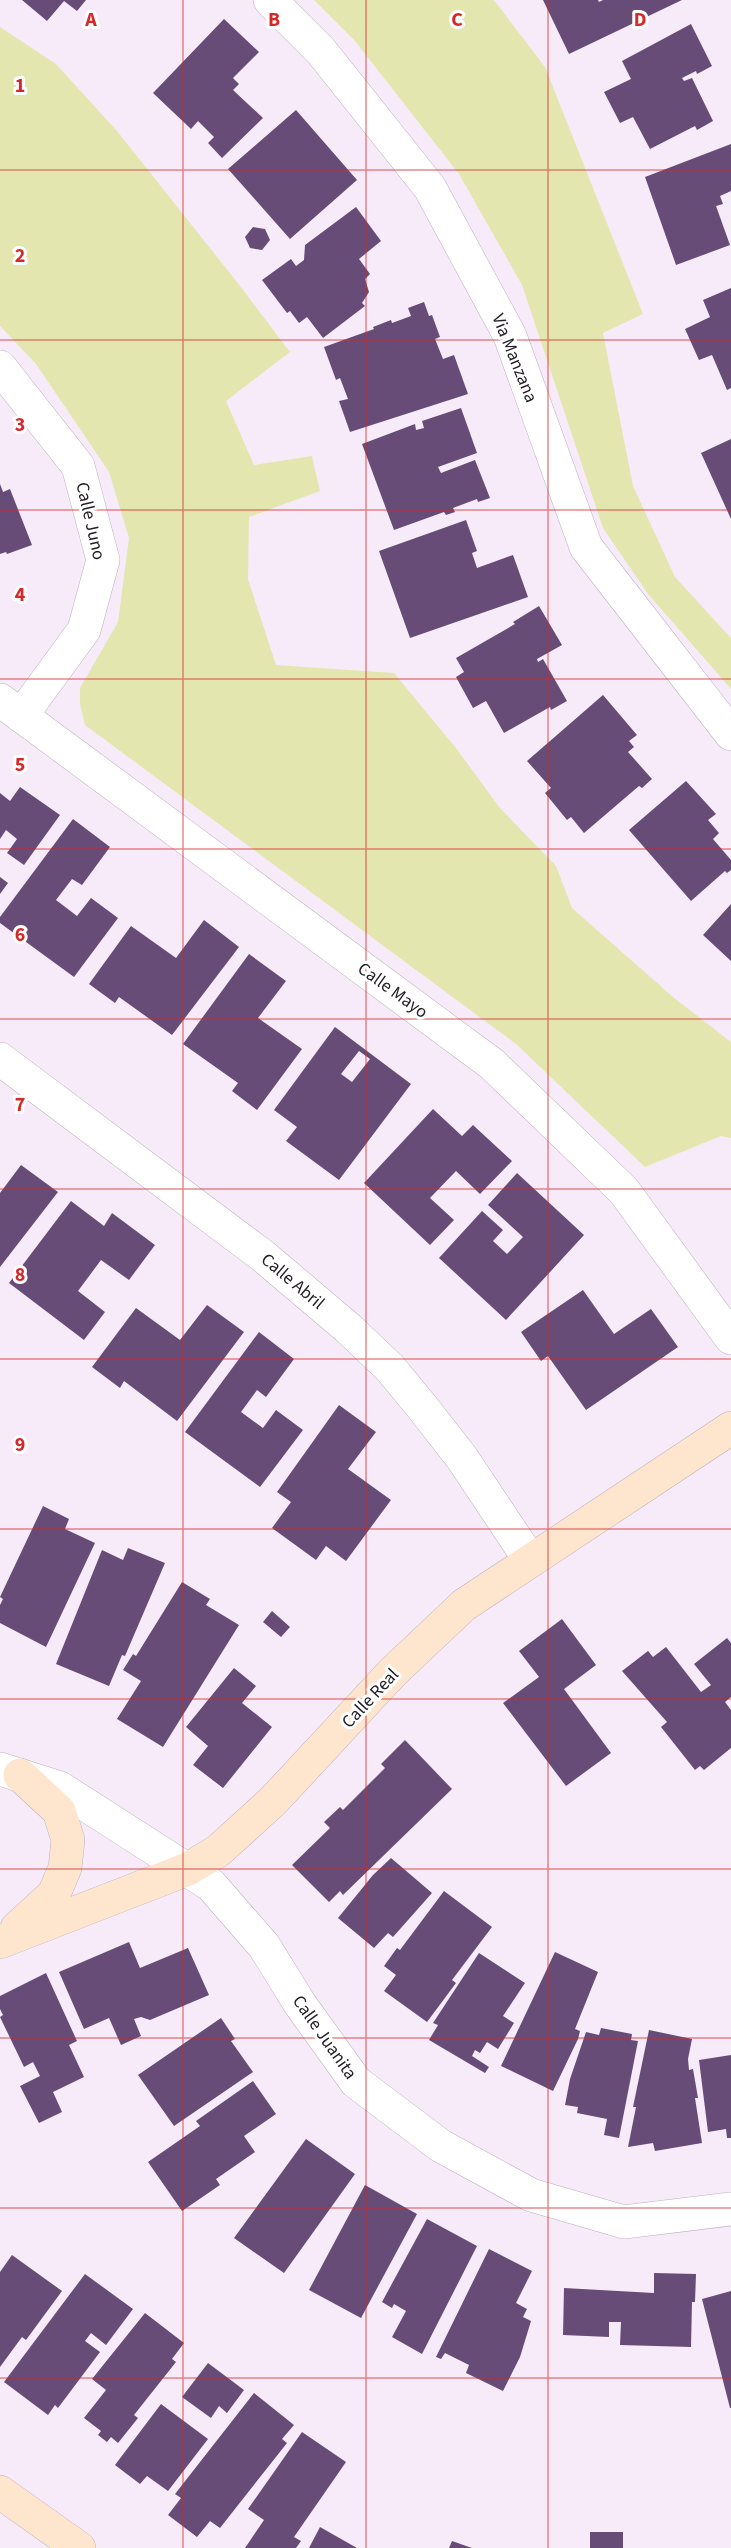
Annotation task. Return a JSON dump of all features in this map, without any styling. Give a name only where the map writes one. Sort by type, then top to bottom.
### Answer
[{"type":"street","name":"Via Manzana","points":[[270,0],[321,51],[430,188],[510,336],[586,547],[731,734]]},
{"type":"street","name":"Calle Juno","points":[[0,367],[78,466],[103,560],[84,630],[10,708]]},
{"type":"street","name":"Calle Mayo","points":[[10,708],[492,1064],[624,1191],[731,1338]]},
{"type":"street","name":"Calle Abril","points":[[0,1059],[263,1256],[348,1328],[390,1368],[462,1458],[530,1560]]},
{"type":"street","name":"Calle Real","points":[[1,1942],[188,1869],[218,1851],[273,1801],[393,1672],[464,1605],[731,1428]]},
{"type":"street","name":"Calle Juanita","points":[[10,1772],[60,1788],[211,1885],[264,1946],[300,2004],[356,2082],[441,2146],[531,2195],[624,2222],[731,2209]]},
{"type":"street","points":[[1,1942],[54,1894],[66,1868],[68,1840],[59,1811],[10,1772]]},
{"type":"street","points":[[0,2492],[79,2548]]},
{"type":"green space","points":[[314,0],[494,0],[545,67],[643,314],[603,333],[633,486],[675,577],[731,638],[731,689],[648,594],[603,528],[522,285],[459,174],[355,41]]},
{"type":"green space","points":[[0,27],[56,64],[117,131],[290,352],[226,401],[254,465],[312,456],[320,491],[249,517],[248,579],[276,665],[394,673],[456,748],[500,808],[556,866],[572,908],[673,997],[731,1042],[731,1138],[721,1136],[645,1167],[516,1044],[85,725],[80,704],[80,688],[118,622],[129,538],[109,472],[36,364],[0,326]]},
{"type":"building","points":[[22,0],[86,0],[77,11],[64,1],[47,21]]},
{"type":"building","points":[[543,0],[598,0],[599,2],[603,0],[682,0],[569,54]]},
{"type":"building","points":[[224,19],[259,52],[233,78],[239,84],[233,90],[263,118],[222,158],[208,143],[214,137],[198,121],[191,129],[153,93]]},
{"type":"building","points":[[691,24],[712,66],[697,74],[696,71],[682,78],[684,81],[692,78],[713,121],[697,130],[695,126],[650,149],[633,117],[620,123],[604,92],[631,79],[622,61]]},
{"type":"building","points":[[296,110],[357,180],[290,239],[228,169]]},
{"type":"building","points":[[731,144],[731,191],[720,196],[723,204],[716,206],[730,245],[676,265],[645,177]]},
{"type":"building","points":[[356,207],[381,241],[359,259],[370,274],[365,279],[369,292],[362,303],[365,306],[323,338],[307,317],[299,323],[290,311],[287,313],[262,280],[291,259],[296,266],[304,260],[305,245]]},
{"type":"building","points":[[253,227],[265,229],[270,240],[262,250],[250,248],[245,237]]},
{"type":"building","points":[[731,288],[731,388],[727,390],[712,355],[699,360],[685,329],[710,317],[703,300]]},
{"type":"building","points":[[424,302],[429,316],[432,315],[440,337],[435,339],[443,359],[454,355],[468,394],[350,432],[339,401],[348,399],[340,378],[336,380],[324,347],[374,329],[373,327],[391,320],[392,323],[411,316],[408,308]]},
{"type":"building","points":[[461,408],[477,453],[438,467],[441,473],[475,460],[490,498],[478,502],[477,499],[453,508],[455,512],[446,515],[444,512],[394,530],[362,444],[415,424],[416,430],[424,428],[422,421]]},
{"type":"building","points":[[731,439],[731,519],[701,453]]},
{"type":"building","points":[[0,484],[3,492],[10,489],[32,545],[7,554],[6,552],[0,554]]},
{"type":"building","points":[[466,520],[477,551],[472,553],[477,568],[513,555],[528,597],[410,638],[379,551]]},
{"type":"building","points":[[539,606],[562,645],[537,659],[538,662],[543,659],[567,701],[551,710],[550,707],[504,733],[486,701],[473,708],[456,677],[464,672],[456,658],[515,624],[513,622]]},
{"type":"building","points":[[603,695],[637,735],[629,741],[634,747],[628,752],[652,779],[642,788],[639,786],[584,833],[571,817],[567,820],[545,793],[551,788],[527,761]]},
{"type":"building","points":[[686,781],[716,814],[708,820],[719,833],[713,839],[731,860],[731,870],[727,873],[725,871],[691,901],[629,830]]},
{"type":"building","points":[[20,787],[60,815],[24,865],[7,853],[17,839],[6,830],[0,839],[0,793],[10,801]]},
{"type":"building","points":[[73,819],[110,847],[82,885],[72,879],[56,900],[77,916],[91,898],[118,918],[74,977],[0,923],[0,917]]},
{"type":"building","points":[[0,877],[8,883],[0,894]]},
{"type":"building","points":[[731,904],[731,961],[703,935]]},
{"type":"building","points":[[204,920],[239,947],[172,1035],[119,997],[115,1003],[89,984],[131,926],[176,958]]},
{"type":"building","points":[[249,954],[286,981],[258,1018],[302,1049],[257,1110],[232,1091],[238,1083],[183,1044]]},
{"type":"building","points":[[335,1027],[411,1084],[339,1180],[286,1141],[297,1127],[274,1110]],"holes":[[[359,1051],[370,1059],[352,1082],[341,1074]]]},
{"type":"building","points":[[433,1109],[462,1136],[473,1125],[512,1161],[480,1194],[456,1171],[430,1198],[454,1220],[430,1245],[364,1183]]},
{"type":"building","points":[[21,1165],[58,1192],[0,1267],[0,1193]]},
{"type":"building","points":[[517,1173],[584,1235],[506,1320],[439,1258],[482,1211],[503,1230],[493,1241],[507,1254],[523,1237],[488,1205]]},
{"type":"building","points":[[71,1201],[104,1226],[112,1213],[155,1245],[129,1280],[101,1260],[78,1291],[105,1312],[84,1340],[9,1283]]},
{"type":"building","points":[[583,1290],[614,1334],[651,1309],[678,1347],[586,1410],[548,1356],[541,1361],[521,1332]]},
{"type":"building","points":[[207,1305],[244,1332],[177,1421],[124,1381],[120,1388],[92,1367],[136,1308],[180,1340]]},
{"type":"building","points":[[259,1332],[294,1359],[266,1397],[257,1390],[241,1412],[263,1428],[276,1410],[303,1430],[260,1487],[185,1432]]},
{"type":"building","points":[[339,1405],[376,1432],[348,1469],[391,1500],[346,1561],[326,1546],[316,1560],[272,1528],[291,1502],[277,1492]]},
{"type":"building","points":[[43,1506],[69,1519],[65,1529],[95,1543],[46,1647],[0,1623],[0,1605],[3,1599],[0,1597]]},
{"type":"building","points":[[128,1548],[165,1563],[125,1656],[122,1655],[109,1686],[56,1664],[102,1550],[123,1560]]},
{"type":"building","points":[[182,1582],[210,1599],[206,1605],[239,1625],[163,1747],[117,1719],[141,1681],[123,1670],[133,1654],[136,1656]]},
{"type":"building","points":[[272,1611],[290,1627],[281,1637],[263,1622]]},
{"type":"building","points":[[562,1619],[596,1665],[564,1689],[611,1753],[566,1786],[503,1703],[539,1677],[519,1651]]},
{"type":"building","points":[[727,1638],[731,1643],[731,1697],[725,1702],[731,1710],[731,1748],[704,1770],[700,1766],[695,1770],[661,1727],[667,1722],[622,1671],[648,1651],[653,1657],[666,1647],[701,1692],[711,1685],[694,1664]]},
{"type":"building","points":[[234,1668],[256,1686],[242,1703],[272,1727],[223,1788],[193,1765],[208,1746],[186,1727]]},
{"type":"building","points":[[405,1740],[452,1789],[343,1895],[340,1891],[329,1902],[292,1865],[330,1828],[324,1822],[340,1807],[343,1810],[385,1768],[381,1764]]},
{"type":"building","points":[[391,1858],[432,1893],[393,1937],[388,1933],[374,1948],[338,1918],[373,1875]]},
{"type":"building","points":[[444,1891],[492,1927],[452,1980],[456,1983],[427,2022],[384,1991],[396,1975],[384,1966],[397,1948],[400,1950]]},
{"type":"building","points":[[129,1942],[140,1968],[188,1948],[209,1995],[150,2020],[141,2017],[134,2019],[141,2036],[121,2045],[109,2018],[84,2029],[59,1972]]},
{"type":"building","points":[[555,1952],[598,1972],[575,2029],[580,2031],[578,2039],[553,2091],[501,2066]]},
{"type":"building","points":[[479,1953],[525,1983],[503,2016],[514,2023],[498,2049],[487,2042],[480,2053],[475,2050],[472,2056],[489,2067],[485,2073],[429,2040],[438,2025],[433,2023]]},
{"type":"building","points":[[46,1973],[77,2041],[69,2045],[84,2077],[53,2092],[62,2112],[39,2123],[20,2086],[40,2076],[33,2062],[24,2067],[0,2017],[3,2015],[0,2009],[0,1996]]},
{"type":"building","points":[[221,2018],[235,2039],[231,2041],[253,2072],[174,2126],[138,2075]]},
{"type":"building","points":[[601,2028],[632,2034],[631,2040],[638,2041],[619,2138],[604,2135],[607,2119],[577,2113],[578,2107],[565,2105],[570,2079],[586,2032],[599,2035]]},
{"type":"building","points":[[649,2030],[692,2039],[688,2059],[689,2070],[693,2069],[702,2143],[655,2151],[653,2143],[628,2147],[636,2107],[633,2107]]},
{"type":"building","points":[[731,2055],[731,2138],[727,2138],[726,2129],[708,2132],[699,2060]]},
{"type":"building","points":[[253,2081],[276,2114],[244,2136],[255,2152],[216,2179],[220,2185],[182,2211],[148,2162],[200,2126],[196,2121]]},
{"type":"building","points":[[306,2139],[355,2174],[284,2273],[234,2238]]},
{"type":"building","points":[[365,2185],[417,2214],[361,2318],[309,2290]]},
{"type":"building","points":[[427,2219],[477,2246],[422,2354],[392,2337],[406,2311],[394,2304],[392,2308],[382,2302]]},
{"type":"building","points":[[489,2249],[532,2271],[516,2303],[527,2309],[523,2317],[531,2321],[520,2357],[503,2391],[466,2373],[469,2365],[445,2353],[441,2359],[436,2357]]},
{"type":"building","points":[[12,2255],[62,2291],[26,2340],[22,2337],[0,2367],[0,2272]]},
{"type":"building","points":[[654,2273],[696,2274],[695,2302],[692,2302],[691,2347],[620,2345],[621,2322],[609,2322],[609,2337],[563,2335],[564,2288],[654,2293]]},
{"type":"building","points":[[85,2274],[133,2309],[106,2345],[91,2333],[85,2341],[100,2352],[58,2408],[55,2405],[48,2415],[4,2382]]},
{"type":"building","points":[[731,2291],[731,2408],[730,2408],[702,2299]]},
{"type":"building","points":[[145,2313],[184,2343],[172,2359],[176,2362],[134,2415],[138,2418],[118,2443],[111,2437],[107,2442],[98,2435],[101,2431],[84,2418],[106,2390],[92,2379]]},
{"type":"building","points":[[208,2363],[244,2390],[227,2413],[219,2406],[211,2418],[182,2397]]},
{"type":"building","points":[[254,2393],[294,2425],[282,2439],[287,2443],[220,2528],[210,2521],[197,2537],[168,2515],[181,2498],[175,2494]]},
{"type":"building","points":[[161,2404],[208,2439],[168,2491],[147,2476],[140,2484],[115,2465]]},
{"type":"building","points":[[302,2432],[346,2462],[294,2537],[301,2541],[296,2548],[245,2548],[264,2520],[248,2509]]},
{"type":"building","points":[[320,2527],[357,2548],[309,2548]]},
{"type":"building","points":[[590,2532],[623,2532],[623,2548],[590,2548]]},
{"type":"building","points":[[452,2541],[472,2548],[449,2548]]}]
